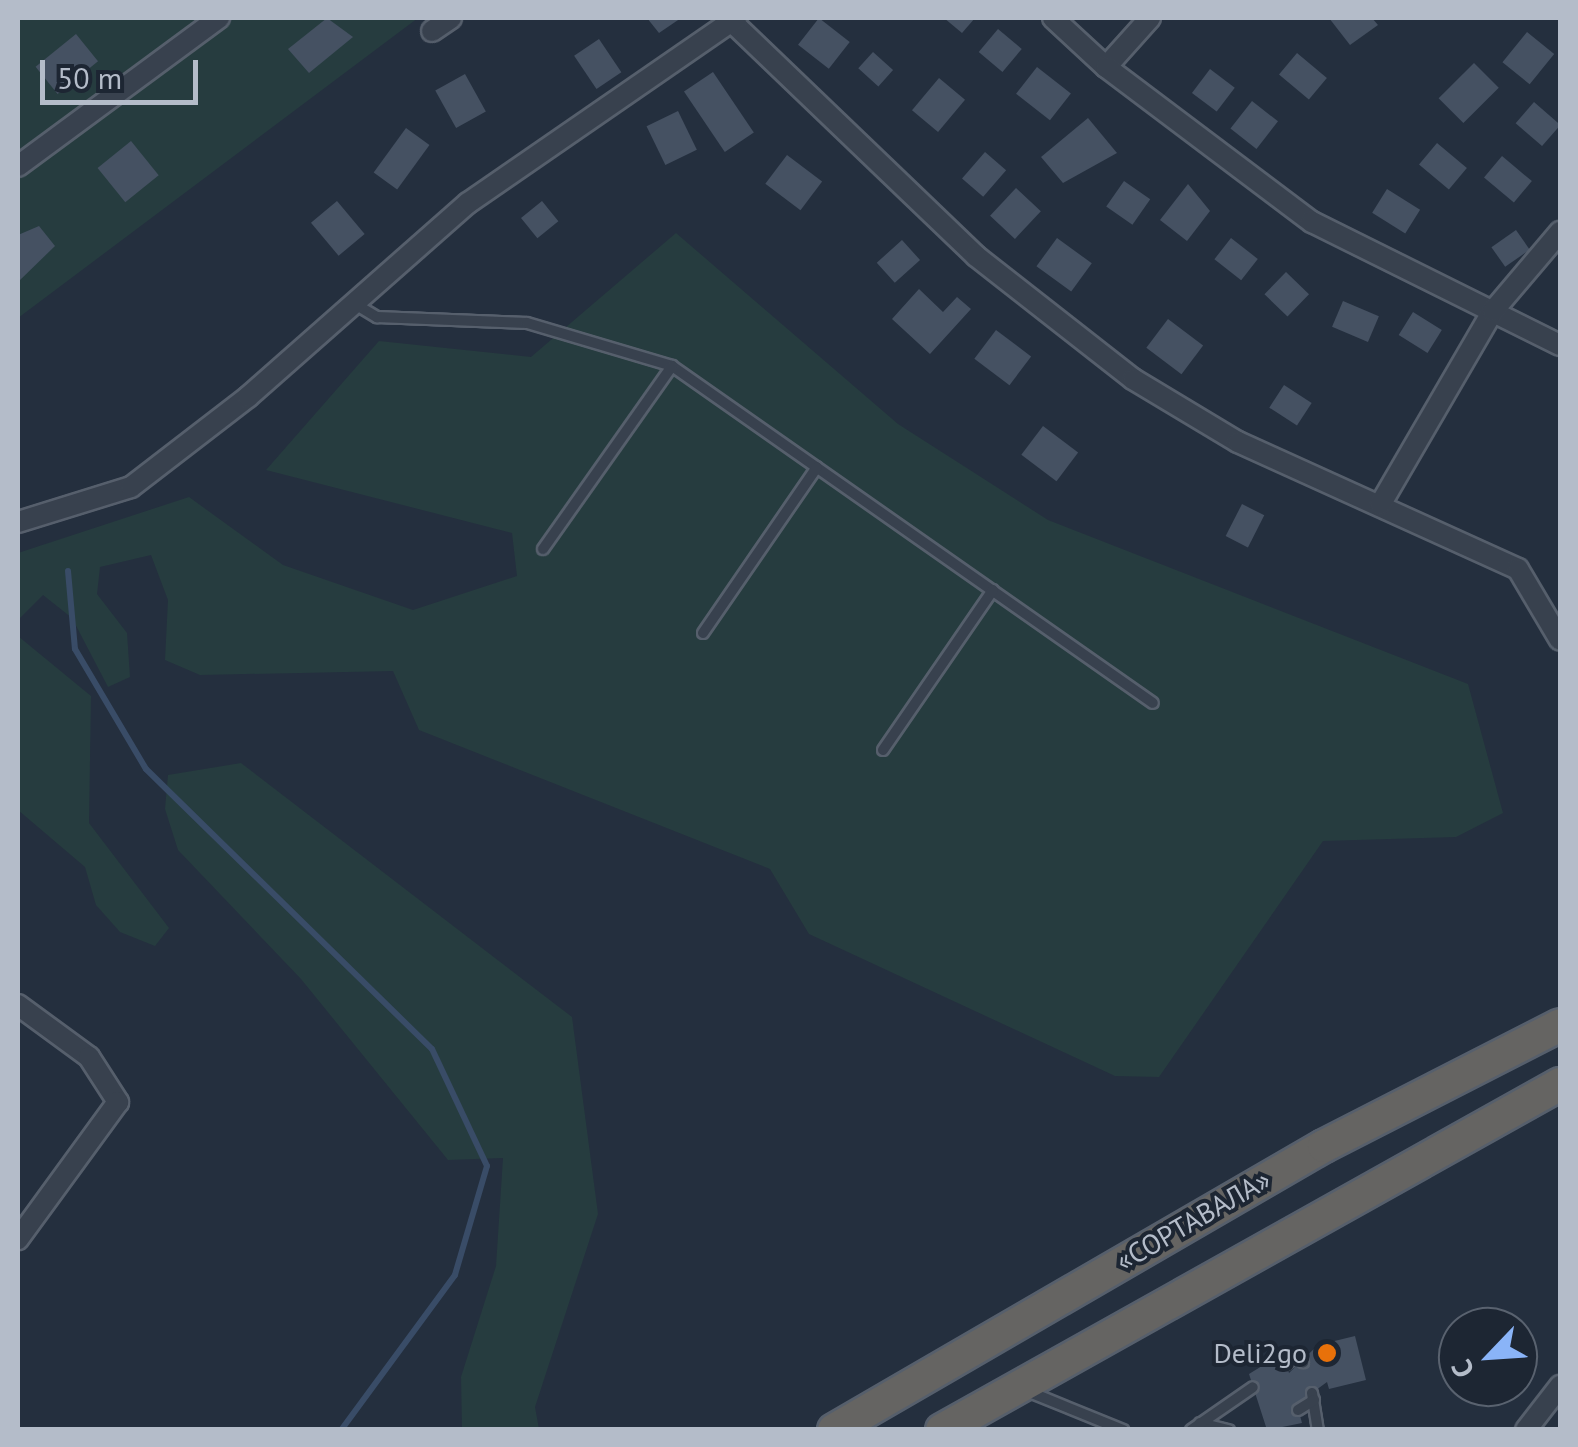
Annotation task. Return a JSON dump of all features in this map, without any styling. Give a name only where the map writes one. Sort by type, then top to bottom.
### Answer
[{"type":"highway","name":"«СОРТАВАЛА»","points":[[834,1430],[1324,1146],[1560,1026]]},
{"type":"highway","name":"«СОРТАВАЛА»","points":[[942,1430],[1560,1084]]},
{"type":"street","points":[[18,166],[219,18]]},
{"type":"street","points":[[432,31],[451,18]]},
{"type":"street","points":[[1053,18],[1106,67],[1312,222],[1560,345]]},
{"type":"street","points":[[1106,67],[1150,18]]},
{"type":"street","points":[[18,522],[131,487],[354,304],[468,202],[734,19],[976,256],[1133,379],[1238,442],[1518,569],[1560,640]]},
{"type":"street","points":[[1380,505],[1494,312],[1560,232]]},
{"type":"street","points":[[18,1005],[116,1088],[112,1115],[18,1240]]},
{"type":"street","points":[[1526,1430],[1560,1386]]},
{"type":"lane","points":[[354,304],[378,317],[527,323],[672,366],[1153,703]]},
{"type":"lane","points":[[543,549],[672,366]]},
{"type":"lane","points":[[704,634],[818,467]]},
{"type":"lane","points":[[883,750],[993,590]]},
{"type":"lane","points":[[1286,1364],[1300,1354],[1303,1362]]},
{"type":"lane","points":[[1016,1386],[1123,1430]]},
{"type":"lane","points":[[1195,1426],[1253,1386]]},
{"type":"lane","points":[[1298,1410],[1313,1397],[1318,1430]]},
{"type":"lane","points":[[1195,1426],[1229,1430]]},
{"type":"green space","points":[[18,18],[418,18],[18,318]]},
{"type":"green space","points":[[676,233],[898,424],[1048,520],[1468,684],[1503,813],[1456,837],[1323,841],[1159,1077],[1115,1076],[809,934],[770,869],[419,730],[393,671],[200,675],[165,660],[168,600],[151,555],[100,567],[97,594],[127,633],[130,677],[108,687],[72,618],[43,595],[18,620],[18,553],[189,497],[283,565],[413,610],[517,576],[512,533],[266,470],[379,341],[531,357]]},
{"type":"green space","points":[[18,636],[91,696],[89,823],[169,928],[155,946],[120,932],[96,905],[85,867],[18,810]]},
{"type":"green space","points":[[241,763],[572,1017],[598,1214],[535,1407],[539,1429],[462,1429],[461,1377],[496,1266],[503,1158],[448,1160],[301,979],[178,850],[165,809],[168,775]]},
{"type":"building","points":[[327,18],[353,37],[309,73],[288,49]]},
{"type":"building","points":[[647,18],[681,18],[659,33]]},
{"type":"building","points":[[819,18],[850,42],[829,69],[798,45]]},
{"type":"building","points":[[944,18],[975,18],[962,33]]},
{"type":"building","points":[[1329,18],[1372,18],[1378,25],[1350,45]]},
{"type":"building","points":[[998,29],[1022,49],[1002,72],[979,52]]},
{"type":"building","points":[[1527,32],[1554,54],[1530,84],[1502,62]]},
{"type":"building","points":[[76,34],[98,61],[58,94],[36,67]]},
{"type":"building","points":[[599,39],[621,72],[596,89],[574,56]]},
{"type":"building","points":[[873,52],[893,70],[878,86],[858,68]]},
{"type":"building","points":[[1297,53],[1327,78],[1309,100],[1279,74]]},
{"type":"building","points":[[1474,63],[1499,88],[1463,123],[1439,98]]},
{"type":"building","points":[[1037,67],[1071,93],[1050,120],[1016,94]]},
{"type":"building","points":[[1210,69],[1235,88],[1217,112],[1192,93]]},
{"type":"building","points":[[713,72],[754,133],[725,152],[684,92]]},
{"type":"building","points":[[465,74],[486,112],[456,128],[435,90]]},
{"type":"building","points":[[939,78],[965,100],[938,132],[912,110]]},
{"type":"building","points":[[1252,101],[1278,121],[1256,149],[1230,129]]},
{"type":"building","points":[[1534,102],[1560,125],[1542,146],[1516,123]]},
{"type":"building","points":[[678,111],[697,150],[665,165],[647,126]]},
{"type":"building","points":[[1088,118],[1117,153],[1063,183],[1041,157]]},
{"type":"building","points":[[406,128],[429,145],[397,190],[374,172]]},
{"type":"building","points":[[131,141],[159,175],[125,202],[98,168]]},
{"type":"building","points":[[1437,143],[1467,168],[1449,190],[1419,164]]},
{"type":"building","points":[[985,152],[1006,170],[983,197],[962,178]]},
{"type":"building","points":[[787,155],[822,181],[800,210],[765,184]]},
{"type":"building","points":[[1502,156],[1532,181],[1514,203],[1484,177]]},
{"type":"building","points":[[1124,181],[1150,199],[1132,225],[1106,206]]},
{"type":"building","points":[[1188,184],[1210,211],[1187,241],[1160,220]]},
{"type":"building","points":[[1016,188],[1041,211],[1015,239],[990,216]]},
{"type":"building","points":[[1387,189],[1420,210],[1405,233],[1372,213]]},
{"type":"building","points":[[337,201],[365,234],[339,256],[311,223]]},
{"type":"building","points":[[542,201],[558,221],[537,238],[521,218]]},
{"type":"building","points":[[39,226],[55,246],[18,282],[18,235]]},
{"type":"building","points":[[1516,230],[1530,250],[1505,267],[1491,247]]},
{"type":"building","points":[[1057,238],[1092,263],[1071,292],[1036,266]]},
{"type":"building","points":[[1231,238],[1258,259],[1241,280],[1214,259]]},
{"type":"building","points":[[902,240],[920,260],[895,283],[877,263]]},
{"type":"building","points":[[1286,272],[1309,294],[1287,317],[1264,294]]},
{"type":"building","points":[[919,289],[943,312],[957,297],[971,309],[930,354],[892,319]]},
{"type":"building","points":[[1343,301],[1379,316],[1368,342],[1332,327]]},
{"type":"building","points":[[1413,312],[1442,330],[1428,353],[1399,335]]},
{"type":"building","points":[[1168,319],[1203,345],[1181,374],[1146,348]]},
{"type":"building","points":[[996,330],[1031,356],[1009,385],[974,359]]},
{"type":"building","points":[[1284,385],[1312,403],[1297,426],[1269,408]]},
{"type":"building","points":[[1043,426],[1078,452],[1056,481],[1021,455]]},
{"type":"building","points":[[1242,504],[1264,515],[1248,547],[1226,536]]},
{"type":"building","points":[[1355,1336],[1366,1380],[1329,1389],[1327,1382],[1297,1404],[1302,1423],[1267,1430],[1249,1374],[1283,1353],[1289,1373],[1318,1345]]},
{"type":"waterway","points":[[68,571],[75,649],[146,769],[432,1049],[487,1166],[455,1275],[341,1430]]},
{"type":"place","name":"Deli2go","points":[[1327,1353]]}]
